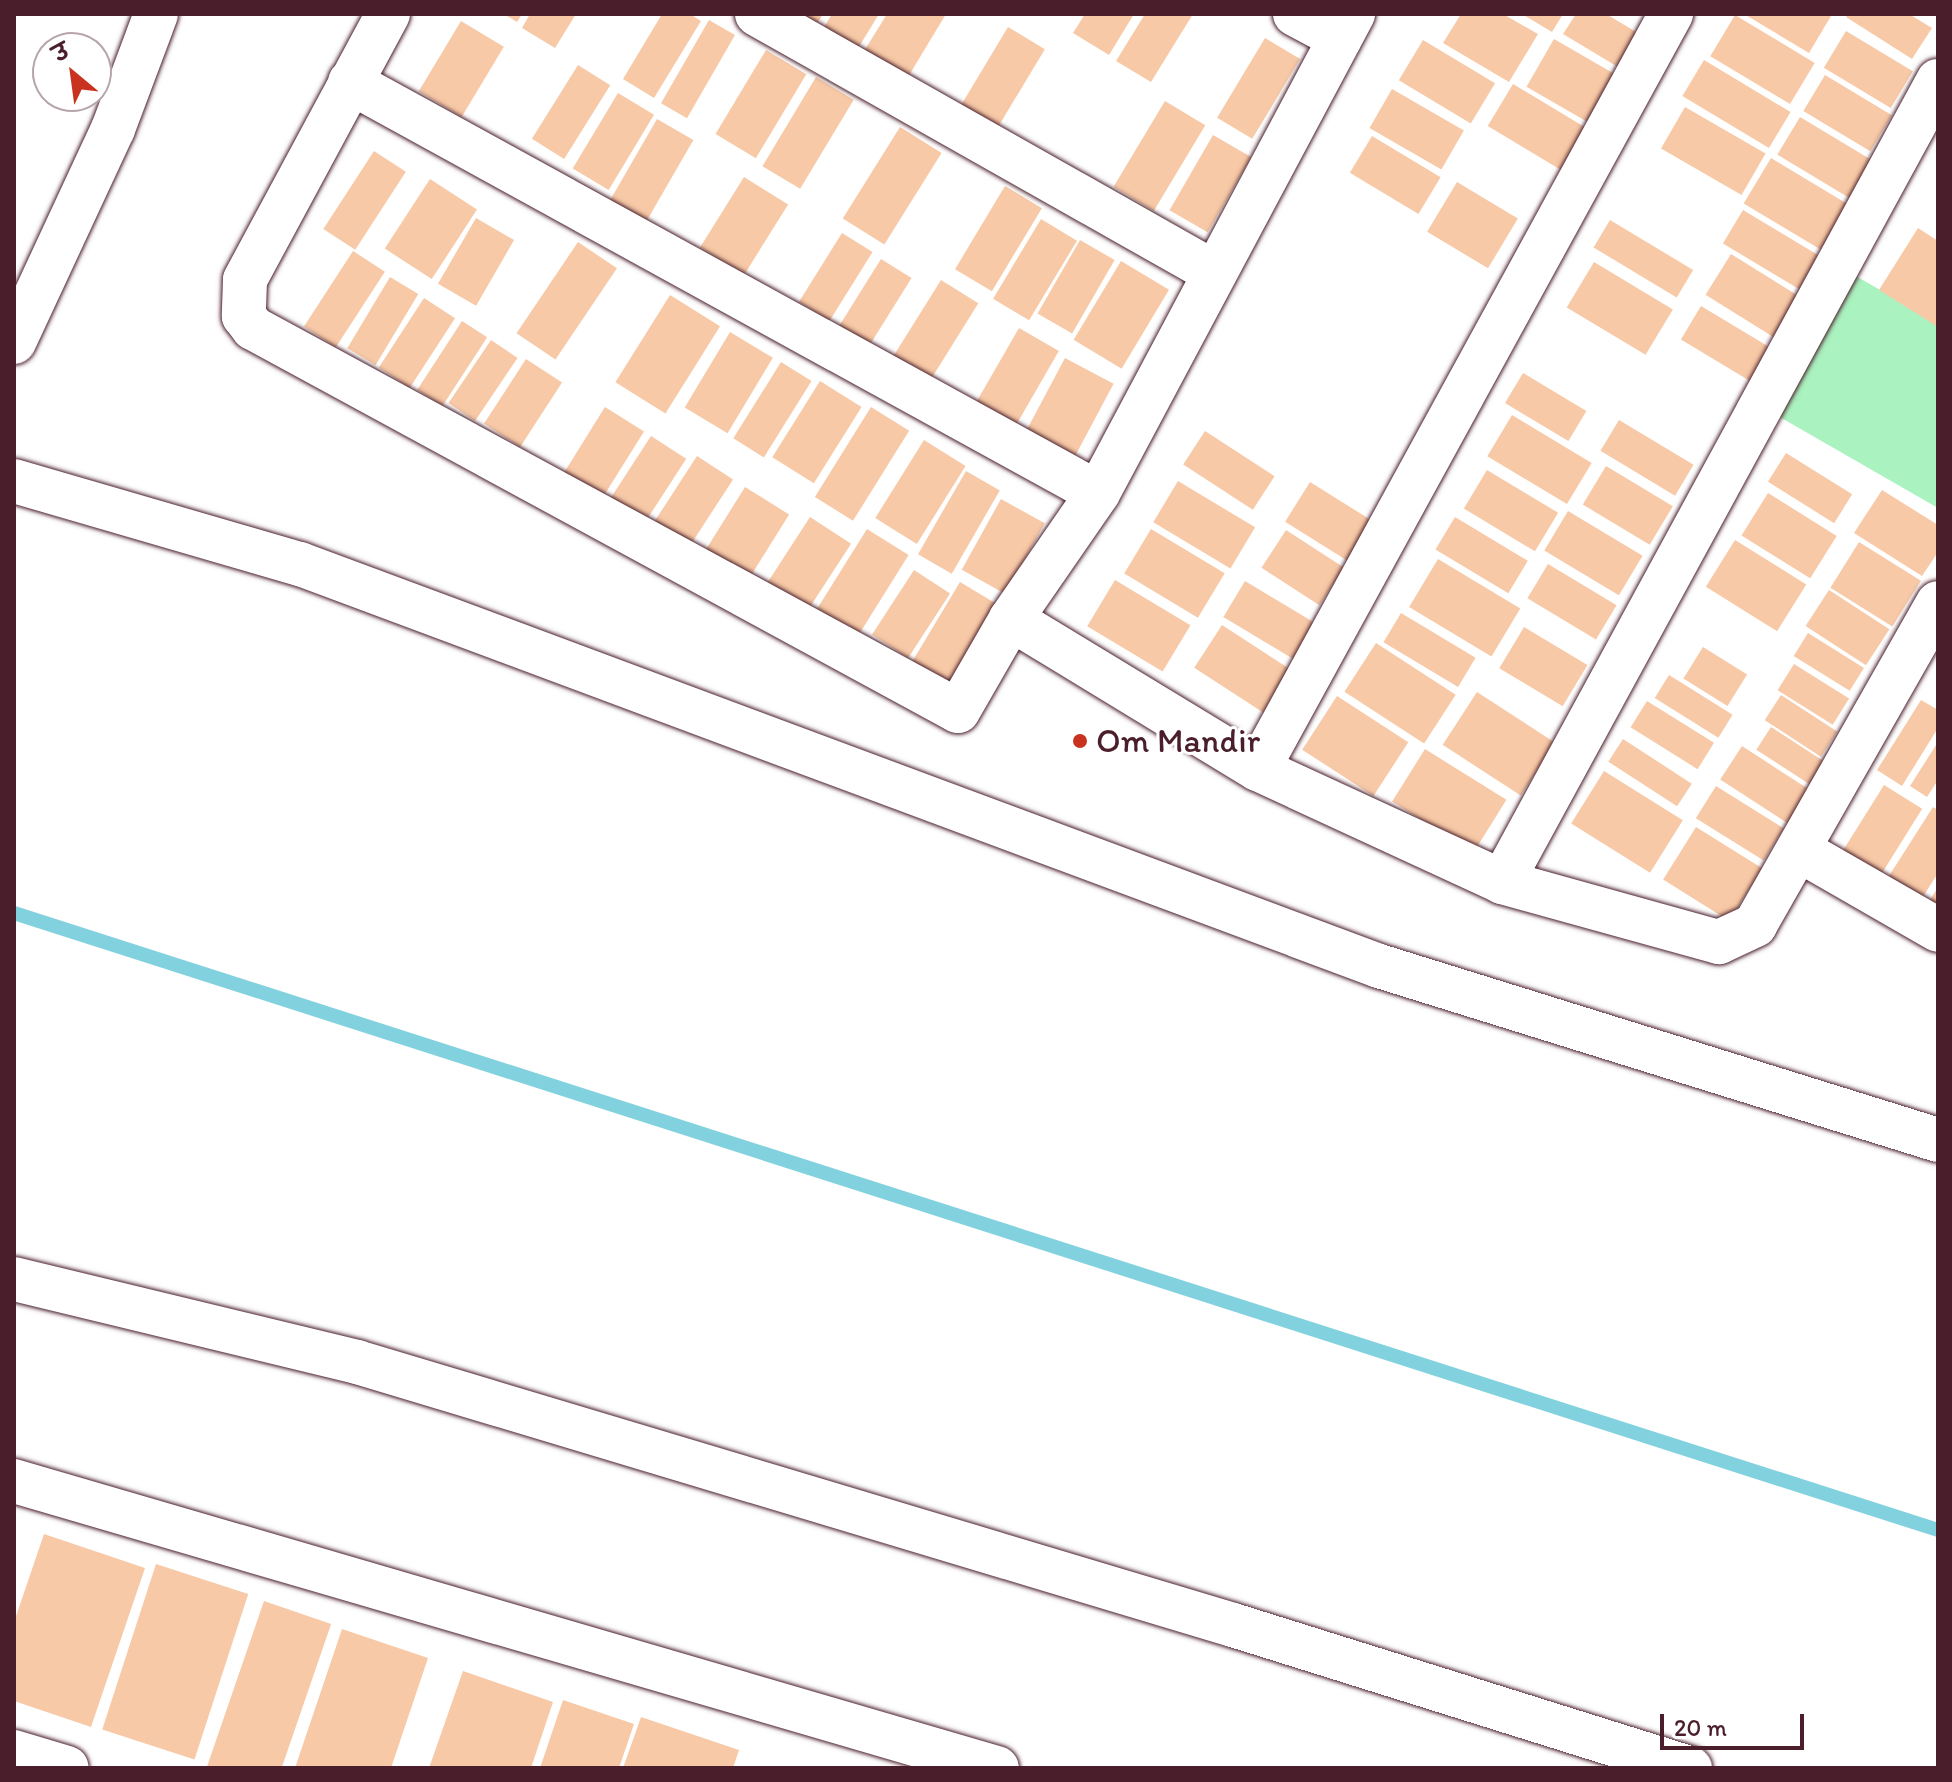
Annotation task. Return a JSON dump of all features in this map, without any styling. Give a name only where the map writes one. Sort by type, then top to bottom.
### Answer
[{"type":"street","points":[[388,14],[245,280],[244,316],[253,328],[958,711],[1011,619],[1098,493],[1347,26],[1295,14]]},
{"type":"street","points":[[757,14],[1215,273]]},
{"type":"street","points":[[1258,769],[1671,14]]},
{"type":"street","points":[[14,342],[113,129],[151,19]]},
{"type":"street","points":[[1502,882],[1938,81]]},
{"type":"street","points":[[350,82],[1098,493]]},
{"type":"street","points":[[14,481],[300,564],[1379,966],[1938,1140]]},
{"type":"street","points":[[1011,619],[1258,769],[1502,882],[1719,942],[1755,925],[1933,623]]},
{"type":"street","points":[[1799,850],[1938,930]]},
{"type":"street","points":[[14,1279],[357,1362],[1233,1625],[1690,1768]]},
{"type":"street","points":[[14,1481],[997,1768]]},
{"type":"street","points":[[14,1752],[67,1768]]},
{"type":"green space","points":[[1854,275],[1938,323],[1938,508],[1773,413]]},
{"type":"building","points":[[504,14],[522,14],[517,22]]},
{"type":"building","points":[[530,14],[576,14],[555,48],[522,28]]},
{"type":"building","points":[[662,14],[690,14],[701,21],[654,98],[623,79]]},
{"type":"building","points":[[797,14],[823,14],[816,25]]},
{"type":"building","points":[[832,14],[879,14],[857,50],[823,29]]},
{"type":"building","points":[[887,14],[946,14],[905,82],[861,56]]},
{"type":"building","points":[[1085,14],[1134,14],[1109,55],[1073,33]]},
{"type":"building","points":[[1145,14],[1193,14],[1151,82],[1116,61]]},
{"type":"building","points":[[1461,14],[1503,14],[1538,34],[1509,82],[1443,43]]},
{"type":"building","points":[[1522,14],[1563,14],[1552,32]]},
{"type":"building","points":[[1576,14],[1606,14],[1648,39],[1628,73],[1563,34]]},
{"type":"building","points":[[1744,14],[1827,14],[1831,16],[1809,53]]},
{"type":"building","points":[[1849,14],[1909,14],[1932,28],[1912,59],[1846,17]]},
{"type":"building","points":[[1735,15],[1815,63],[1790,104],[1710,56]]},
{"type":"building","points":[[709,20],[735,35],[687,118],[661,103]]},
{"type":"building","points":[[461,21],[504,47],[462,117],[419,91]]},
{"type":"building","points":[[1008,27],[1045,49],[995,132],[958,110]]},
{"type":"building","points":[[1846,31],[1913,71],[1891,108],[1824,68]]},
{"type":"building","points":[[1265,38],[1300,59],[1252,139],[1217,118]]},
{"type":"building","points":[[1554,39],[1630,83],[1603,131],[1526,87]]},
{"type":"building","points":[[1423,40],[1495,83],[1471,124],[1399,80]]},
{"type":"building","points":[[766,50],[806,74],[756,158],[716,134]]},
{"type":"building","points":[[1704,60],[1791,112],[1769,148],[1682,96]]},
{"type":"building","points":[[578,65],[610,85],[564,159],[532,139]]},
{"type":"building","points":[[1825,75],[1892,115],[1870,151],[1803,111]]},
{"type":"building","points":[[816,77],[854,100],[800,189],[762,166]]},
{"type":"building","points":[[1513,84],[1597,134],[1572,176],[1488,126]]},
{"type":"building","points":[[1392,89],[1464,130],[1441,169],[1370,128]]},
{"type":"building","points":[[618,93],[654,115],[609,190],[573,168]]},
{"type":"building","points":[[1165,101],[1205,125],[1154,211],[1113,187]]},
{"type":"building","points":[[1685,107],[1766,154],[1742,195],[1661,149]]},
{"type":"building","points":[[1800,117],[1872,160],[1849,198],[1777,155]]},
{"type":"building","points":[[657,119],[693,140],[645,224],[608,203]]},
{"type":"building","points":[[900,127],[942,153],[884,245],[843,219]]},
{"type":"building","points":[[1213,135],[1251,157],[1208,232],[1170,210]]},
{"type":"building","points":[[1372,136],[1441,177],[1418,214],[1350,173]]},
{"type":"building","points":[[374,151],[406,172],[355,250],[323,229]]},
{"type":"building","points":[[1771,158],[1852,206],[1824,252],[1744,203]]},
{"type":"building","points":[[744,177],[788,205],[744,275],[700,247]]},
{"type":"building","points":[[430,179],[477,209],[432,279],[385,249]]},
{"type":"building","points":[[1457,182],[1518,219],[1488,268],[1427,232]]},
{"type":"building","points":[[1005,186],[1042,208],[992,291],[955,269]]},
{"type":"building","points":[[1743,210],[1824,258],[1803,292],[1723,243]]},
{"type":"building","points":[[476,218],[514,240],[476,306],[438,284]]},
{"type":"building","points":[[1041,219],[1077,241],[1029,320],[993,299]]},
{"type":"building","points":[[1610,220],[1693,270],[1677,297],[1594,247]]},
{"type":"building","points":[[1918,228],[1938,241],[1938,327],[1879,290]]},
{"type":"building","points":[[842,233],[873,252],[830,321],[799,302]]},
{"type":"building","points":[[1080,240],[1115,260],[1072,334],[1038,314]]},
{"type":"building","points":[[578,242],[617,268],[555,359],[516,333]]},
{"type":"building","points":[[353,251],[385,272],[336,347],[304,326]]},
{"type":"building","points":[[1731,254],[1804,300],[1778,340],[1706,295]]},
{"type":"building","points":[[881,259],[912,278],[869,347],[838,328]]},
{"type":"building","points":[[1121,261],[1169,290],[1122,369],[1074,340]]},
{"type":"building","points":[[1594,262],[1673,309],[1646,355],[1567,307]]},
{"type":"building","points":[[390,277],[418,294],[376,365],[347,348]]},
{"type":"building","points":[[941,280],[978,303],[928,384],[891,361]]},
{"type":"building","points":[[670,295],[720,326],[665,414],[615,382]]},
{"type":"building","points":[[424,298],[455,318],[410,388],[379,368]]},
{"type":"building","points":[[1701,306],[1771,348],[1751,382],[1681,339]]},
{"type":"building","points":[[462,321],[487,337],[442,406],[417,390]]},
{"type":"building","points":[[1019,328],[1059,351],[1011,434],[971,411]]},
{"type":"building","points":[[730,332],[773,358],[728,433],[685,407]]},
{"type":"building","points":[[491,340],[518,358],[475,421],[449,403]]},
{"type":"building","points":[[1065,358],[1114,384],[1076,455],[1027,430]]},
{"type":"building","points":[[526,359],[562,382],[520,447],[484,424]]},
{"type":"building","points":[[781,362],[812,381],[764,457],[733,438]]},
{"type":"building","points":[[1523,373],[1586,411],[1568,441],[1505,403]]},
{"type":"building","points":[[820,381],[862,407],[814,483],[772,457]]},
{"type":"building","points":[[605,407],[644,431],[600,502],[561,477]]},
{"type":"building","points":[[871,407],[909,431],[853,521],[815,497]]},
{"type":"building","points":[[1512,415],[1592,463],[1567,504],[1487,456]]},
{"type":"building","points":[[1619,420],[1694,465],[1675,496],[1600,451]]},
{"type":"building","points":[[1205,431],[1275,476],[1253,510],[1183,465]]},
{"type":"building","points":[[651,436],[686,459],[642,528],[606,505]]},
{"type":"building","points":[[924,440],[966,466],[917,544],[875,518]]},
{"type":"building","points":[[1786,453],[1852,494],[1834,523],[1768,482]]},
{"type":"building","points":[[697,456],[733,479],[685,553],[649,530]]},
{"type":"building","points":[[1606,466],[1673,506],[1650,545],[1583,505]]},
{"type":"building","points":[[1487,470],[1558,513],[1535,551],[1464,509]]},
{"type":"building","points":[[966,471],[1000,490],[952,574],[918,554]]},
{"type":"building","points":[[1178,481],[1255,527],[1230,568],[1153,522]]},
{"type":"building","points":[[1310,482],[1374,522],[1349,562],[1285,522]]},
{"type":"building","points":[[745,487],[789,515],[742,590],[698,562]]},
{"type":"building","points":[[1882,490],[1938,525],[1938,552],[1922,576],[1854,533]]},
{"type":"building","points":[[1768,493],[1837,536],[1810,578],[1742,535]]},
{"type":"building","points":[[1001,499],[1045,523],[1005,594],[962,570]]},
{"type":"building","points":[[1568,511],[1643,556],[1619,595],[1544,550]]},
{"type":"building","points":[[810,517],[851,544],[809,609],[768,582]]},
{"type":"building","points":[[1455,517],[1528,561],[1508,593],[1435,550]]},
{"type":"building","points":[[867,529],[909,555],[859,635],[817,609]]},
{"type":"building","points":[[1151,529],[1225,573],[1198,618],[1124,574]]},
{"type":"building","points":[[1286,530],[1344,568],[1319,605],[1261,568]]},
{"type":"building","points":[[1735,540],[1806,585],[1777,631],[1706,587]]},
{"type":"building","points":[[1859,542],[1921,581],[1892,626],[1830,588]]},
{"type":"building","points":[[1438,559],[1520,608],[1491,656],[1409,607]]},
{"type":"building","points":[[1548,564],[1617,605],[1596,639],[1527,598]]},
{"type":"building","points":[[914,570],[950,593],[908,658],[872,635]]},
{"type":"building","points":[[1115,580],[1190,625],[1163,672],[1087,626]]},
{"type":"building","points":[[1245,581],[1317,624],[1295,660],[1223,617]]},
{"type":"building","points":[[960,582],[1001,607],[951,690],[910,665]]},
{"type":"building","points":[[1829,590],[1889,629],[1866,665],[1806,626]]},
{"type":"building","points":[[1401,613],[1476,658],[1458,687],[1383,642]]},
{"type":"building","points":[[1222,625],[1297,674],[1270,717],[1194,668]]},
{"type":"building","points":[[1524,627],[1587,665],[1563,706],[1499,668]]},
{"type":"building","points":[[1808,633],[1864,668],[1850,691],[1794,656]]},
{"type":"building","points":[[1376,643],[1456,695],[1424,743],[1344,692]]},
{"type":"building","points":[[1703,647],[1747,675],[1727,706],[1683,678]]},
{"type":"building","points":[[1794,664],[1849,698],[1833,725],[1778,690]]},
{"type":"building","points":[[1669,675],[1733,715],[1718,738],[1655,698]]},
{"type":"building","points":[[1477,692],[1555,743],[1521,795],[1443,745]]},
{"type":"building","points":[[1781,695],[1837,731],[1821,757],[1765,720]]},
{"type":"building","points":[[1337,696],[1408,742],[1373,796],[1302,750]]},
{"type":"building","points":[[1921,700],[1938,710],[1938,728],[1902,786],[1877,770]]},
{"type":"building","points":[[1647,701],[1714,743],[1698,769],[1631,727]]},
{"type":"building","points":[[1771,727],[1824,761],[1809,784],[1756,750]]},
{"type":"building","points":[[1623,739],[1692,784],[1677,806],[1608,762]]},
{"type":"building","points":[[1938,742],[1938,780],[1927,797],[1910,786]]},
{"type":"building","points":[[1742,746],[1810,790],[1788,824],[1720,780]]},
{"type":"building","points":[[1425,749],[1506,800],[1474,852],[1392,802]]},
{"type":"building","points":[[1604,771],[1683,820],[1650,873],[1571,824]]},
{"type":"building","points":[[1884,785],[1922,809],[1877,881],[1839,857]]},
{"type":"building","points":[[1716,786],[1784,828],[1764,861],[1696,818]]},
{"type":"building","points":[[1933,807],[1938,810],[1938,873],[1914,911],[1880,890]]},
{"type":"building","points":[[1696,827],[1762,868],[1729,921],[1663,880]]},
{"type":"building","points":[[1938,887],[1938,926],[1921,915]]},
{"type":"building","points":[[44,1534],[145,1568],[91,1727],[14,1701],[14,1622]]},
{"type":"building","points":[[156,1564],[248,1594],[194,1759],[102,1729]]},
{"type":"building","points":[[264,1601],[331,1624],[282,1768],[207,1767]]},
{"type":"building","points":[[342,1629],[428,1658],[391,1768],[295,1768]]},
{"type":"building","points":[[463,1671],[553,1702],[531,1768],[429,1768]]},
{"type":"building","points":[[563,1700],[634,1724],[619,1768],[540,1768]]},
{"type":"building","points":[[641,1717],[739,1750],[733,1768],[623,1768]]},
{"type":"waterway","points":[[14,913],[1938,1530]]},
{"type":"place","name":"Om Mandir","points":[[1080,741]]}]
